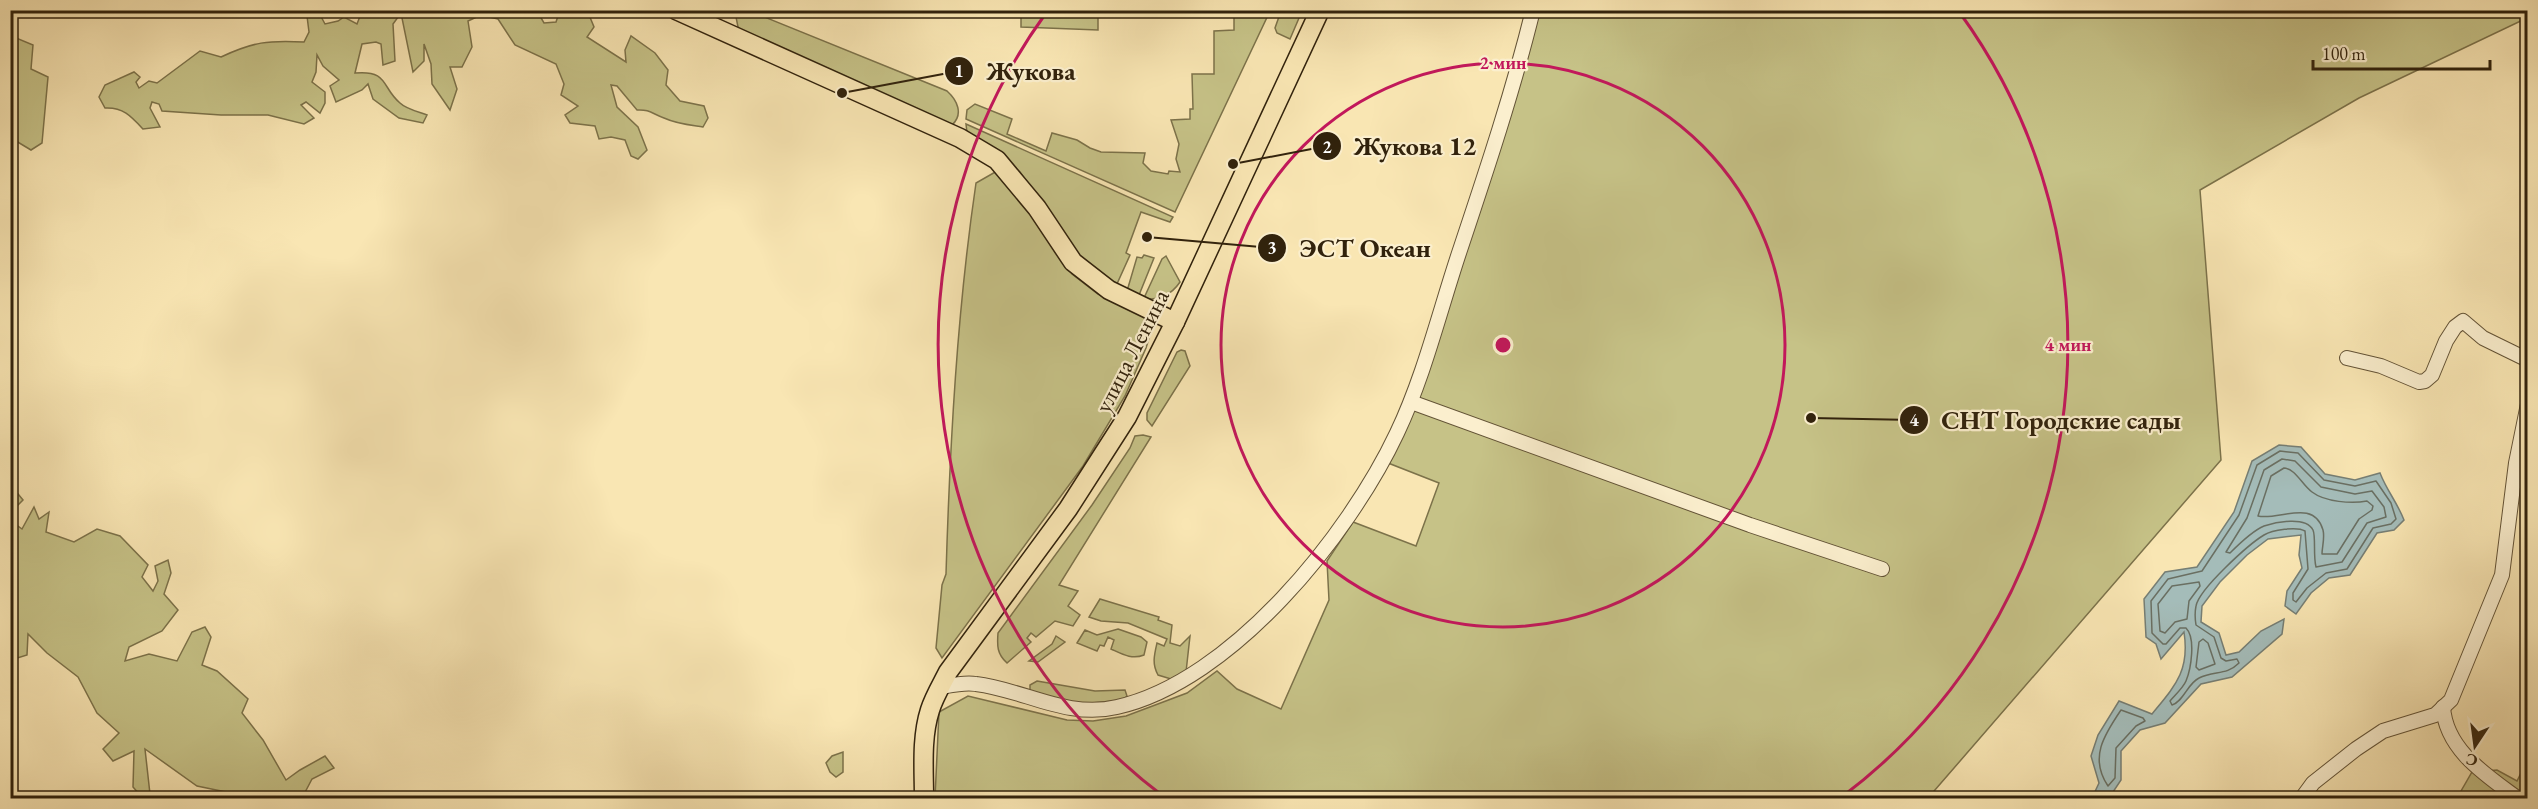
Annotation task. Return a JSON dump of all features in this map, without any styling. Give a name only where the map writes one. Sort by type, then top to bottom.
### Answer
[{"type":"main road","points":[[676,10],[865,98],[960,138],[997,160],[1037,208],[1073,262],[1109,290],[1175,322]]},
{"type":"main road","name":"улица Ленина","points":[[924,798],[926,728],[929,712],[940,687],[948,672],[1062,518],[1112,444],[1175,322],[1320,10]]},
{"type":"street","points":[[940,687],[974,683],[1012,692],[1048,705],[1085,711],[1117,708],[1157,694],[1191,677],[1210,664],[1299,580],[1340,531],[1383,461],[1411,402],[1510,99],[1533,10]]},
{"type":"street","points":[[2348,358],[2381,366],[2418,382],[2425,381],[2432,375],[2446,340],[2455,327],[2463,321],[2483,338],[2528,360]]},
{"type":"street","points":[[1411,402],[1750,525],[1882,569]]},
{"type":"street","points":[[2302,798],[2313,783],[2383,731],[2435,715],[2451,700],[2502,574],[2516,463],[2528,404]]},
{"type":"street","points":[[2443,707],[2444,722],[2449,735],[2463,754],[2517,798]]},
{"type":"shaded area","points":[[587,10],[594,27],[587,37],[626,62],[625,50],[631,36],[655,53],[668,70],[666,85],[680,101],[704,106],[708,118],[703,127],[679,123],[648,111],[637,110],[617,86],[611,85],[617,107],[638,127],[647,150],[638,159],[631,156],[625,140],[611,137],[599,139],[595,126],[570,123],[565,115],[578,106],[561,95],[564,84],[556,64],[515,45],[498,19],[481,15],[468,21],[472,47],[462,67],[450,67],[457,89],[450,110],[432,84],[431,64],[424,44],[424,61],[413,72],[401,13],[393,24],[395,61],[383,65],[381,44],[376,42],[362,44],[355,73],[374,74],[379,77],[403,105],[427,115],[423,123],[399,118],[373,99],[368,84],[362,90],[336,102],[330,86],[339,80],[323,66],[317,55],[316,72],[312,82],[325,92],[325,103],[320,113],[306,102],[301,105],[314,118],[304,124],[268,115],[162,111],[159,104],[152,102],[150,108],[160,127],[143,129],[126,113],[117,109],[105,108],[99,97],[105,85],[134,72],[140,77],[136,82],[139,88],[149,81],[157,83],[200,51],[221,57],[261,43],[304,42],[309,32],[307,16],[312,11],[318,11],[325,24],[344,17],[357,24],[362,11],[537,11],[544,23],[556,22],[559,13]]},
{"type":"shaded area","points":[[744,11],[752,12],[947,91],[958,107],[956,121],[952,125],[743,33],[738,27],[736,17]]},
{"type":"shaded area","points":[[1021,11],[1098,11],[1098,30],[1021,27]]},
{"type":"shaded area","points":[[1234,11],[1270,11],[1175,212],[966,119],[967,110],[975,104],[1012,119],[1007,134],[1046,151],[1052,133],[1077,140],[1101,152],[1145,153],[1143,163],[1151,171],[1168,174],[1169,171],[1180,172],[1176,159],[1179,144],[1171,120],[1190,119],[1190,109],[1193,109],[1192,74],[1214,74],[1214,31],[1234,30]]},
{"type":"shaded area","points":[[1281,11],[1302,11],[1290,39],[1277,33],[1275,28]]},
{"type":"shaded area","points":[[1533,11],[2527,11],[2527,18],[2359,98],[2200,190],[2221,460],[1928,798],[935,798],[939,712],[968,696],[1067,720],[1093,721],[1126,716],[1187,693],[1217,671],[1237,689],[1281,709],[1329,600],[1327,561],[1353,522],[1416,546],[1439,483],[1383,461],[1397,434]]},
{"type":"shaded area","points":[[11,28],[16,38],[33,45],[31,69],[48,77],[42,143],[31,150],[11,138]]},
{"type":"shaded area","points":[[966,124],[1173,217],[1170,222],[1141,212],[1126,253],[1130,255],[1116,286],[1080,257],[1020,172],[1007,159],[967,133]]},
{"type":"shaded area","points":[[997,171],[1019,196],[1072,274],[1098,294],[1146,318],[1150,335],[1125,396],[1083,466],[942,658],[936,648],[942,585],[946,574],[952,427],[969,231],[976,183]]},
{"type":"shaded area","points":[[1144,255],[1154,258],[1139,295],[1127,291],[1137,257],[1142,258]]},
{"type":"shaded area","points":[[1166,256],[1180,282],[1164,296],[1154,299],[1144,298],[1162,259]]},
{"type":"shaded area","points":[[1185,351],[1190,366],[1152,426],[1147,420],[1147,413],[1177,352]]},
{"type":"shaded area","points":[[1135,436],[1151,437],[1059,585],[1078,591],[1068,606],[1080,615],[1073,626],[1055,621],[1036,637],[1031,633],[1027,638],[1031,642],[1007,663],[998,650],[998,633],[1092,505],[1130,448]]},
{"type":"shaded area","points":[[11,489],[14,489],[23,500],[16,507],[11,508]]},
{"type":"shaded area","points":[[34,507],[39,519],[49,512],[46,532],[74,542],[97,529],[120,536],[148,565],[142,577],[153,591],[158,581],[155,566],[168,560],[171,573],[164,594],[178,610],[162,631],[129,647],[125,661],[149,654],[177,661],[192,632],[205,627],[211,637],[202,665],[217,671],[248,699],[242,713],[263,740],[286,780],[325,756],[334,768],[312,779],[302,798],[255,798],[197,786],[145,749],[150,794],[140,795],[133,787],[134,751],[113,761],[103,749],[119,733],[97,713],[78,677],[47,653],[28,634],[27,655],[11,660],[11,521],[22,529]]},
{"type":"shaded area","points":[[1100,599],[1159,617],[1158,620],[1172,625],[1170,643],[1180,646],[1190,636],[1186,672],[1171,679],[1158,675],[1154,660],[1157,643],[1164,646],[1167,639],[1128,623],[1101,621],[1089,617]]},
{"type":"shaded area","points":[[1118,629],[1141,637],[1147,642],[1144,655],[1131,657],[1111,649],[1114,640],[1108,637],[1104,646],[1100,645],[1097,651],[1077,643],[1085,630],[1097,635]]},
{"type":"shaded area","points":[[1056,636],[1065,642],[1038,662],[1029,661],[1052,644]]},
{"type":"shaded area","points":[[1037,681],[1095,691],[1125,690],[1127,696],[1123,700],[1081,704],[1030,692],[1030,685]]},
{"type":"shaded area","points":[[843,752],[843,772],[836,777],[830,772],[826,763],[832,756]]},
{"type":"shaded area","points":[[2527,761],[2527,798],[2457,798],[2472,772],[2497,770],[2517,781]]},
{"type":"water","points":[[2279,445],[2301,447],[2325,474],[2355,480],[2380,473],[2404,520],[2394,530],[2377,533],[2350,575],[2329,578],[2311,593],[2296,614],[2285,606],[2287,591],[2302,568],[2299,555],[2301,535],[2268,539],[2247,555],[2220,582],[2202,606],[2201,622],[2219,633],[2226,655],[2239,652],[2261,631],[2284,619],[2282,634],[2232,677],[2201,684],[2165,723],[2140,730],[2121,751],[2121,780],[2109,798],[2092,798],[2099,783],[2091,756],[2098,735],[2119,701],[2152,714],[2168,695],[2183,668],[2184,632],[2161,659],[2156,644],[2146,637],[2144,599],[2165,572],[2197,567],[2234,512],[2252,461]]},
{"type":"place","name":"Жукова","points":[[842,93]]},
{"type":"place","name":"Жукова 12","points":[[1233,164]]},
{"type":"place","name":"ЭСТ Океан","points":[[1147,237]]},
{"type":"place","name":"СНТ Городские сады","points":[[1811,418]]}]
